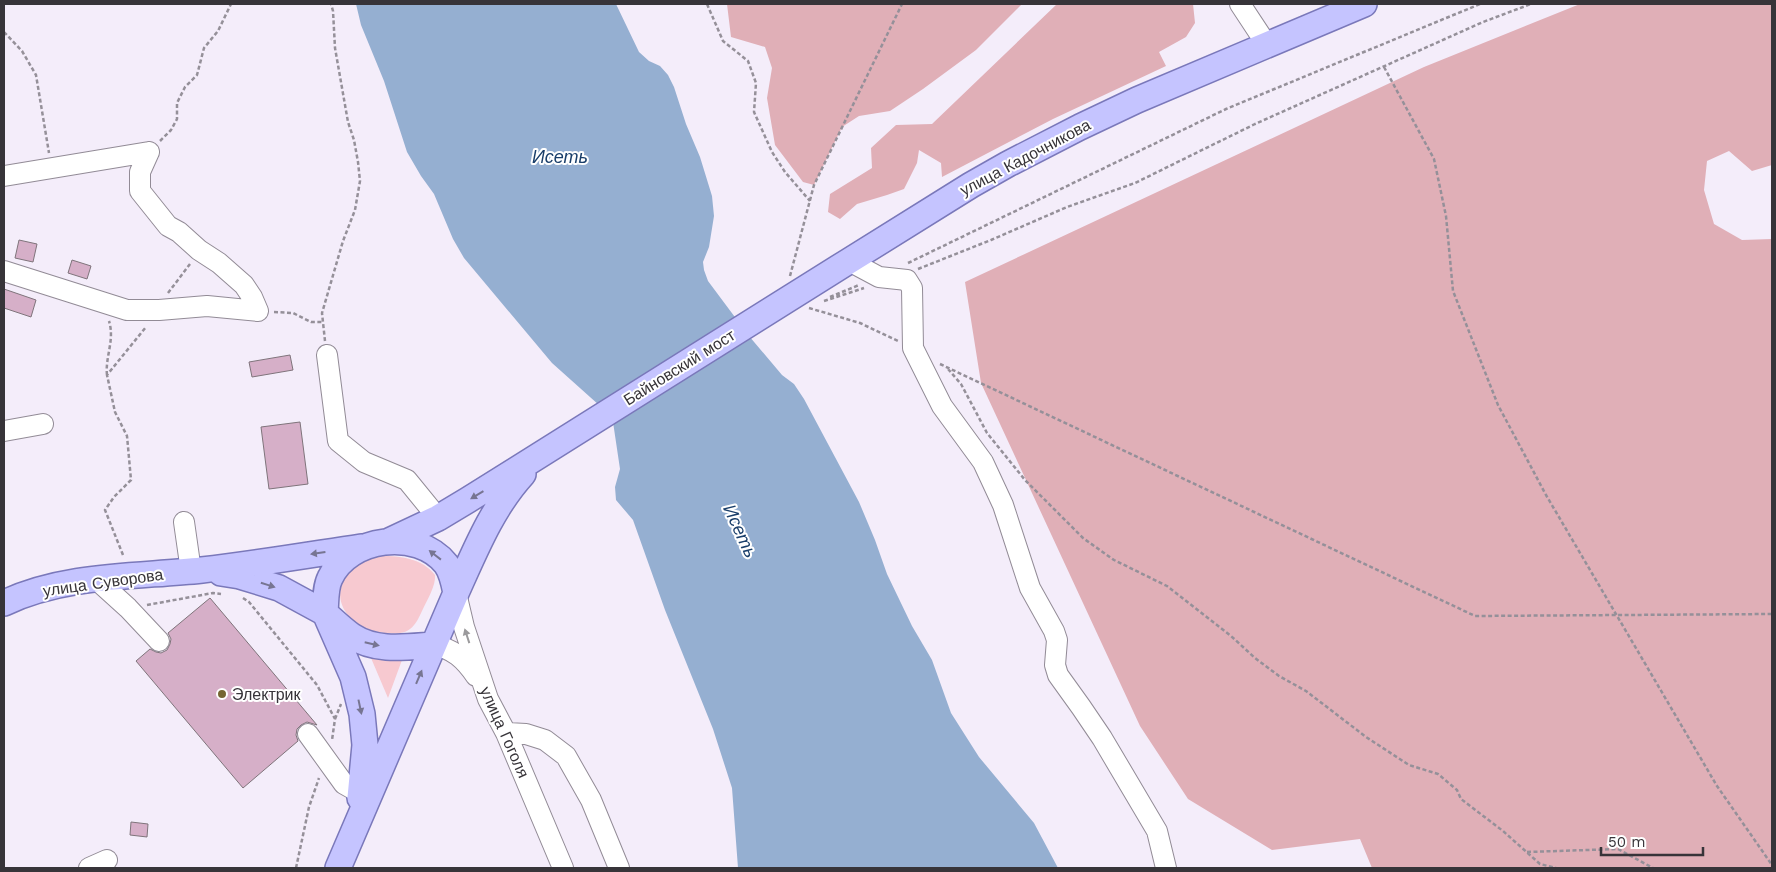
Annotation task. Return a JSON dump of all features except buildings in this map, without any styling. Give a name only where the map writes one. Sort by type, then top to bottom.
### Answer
[{"type":"main road","name":"улица Кадочникова","points":[[804,298],[849,261],[971,185],[1044,146],[1137,100],[1364,4]]},
{"type":"main road","name":"Байновский мост","points":[[566,438],[804,298]]},
{"type":"main road","points":[[352,834],[360,793],[365,745],[362,714],[354,677],[325,613],[329,579],[344,558],[438,518],[566,438]]},
{"type":"main road","points":[[338,868],[433,645],[482,536],[499,505],[528,469],[566,438]]},
{"type":"main road","points":[[197,570],[376,544],[412,543],[432,551],[447,565],[456,593]]},
{"type":"main road","points":[[197,570],[240,576],[279,588],[325,613],[344,630],[363,642],[376,646],[390,647],[433,645]]},
{"type":"main road","name":"улица Суворова","points":[[4,603],[40,589],[96,579],[197,570]]},
{"type":"street","points":[[1240,4],[1267,45]]},
{"type":"street","points":[[4,176],[149,152]]},
{"type":"street","points":[[4,271],[127,310],[159,310],[208,306],[258,311],[244,285],[179,232],[168,226],[140,191],[140,172],[149,152]]},
{"type":"street","points":[[849,261],[886,277],[907,280],[912,288],[913,348],[942,406],[983,462],[1003,505],[1030,588],[1054,630],[1057,640],[1055,665],[1058,675],[1097,730],[1157,831],[1166,868]]},
{"type":"street","points":[[327,355],[338,441],[364,462],[407,480],[438,518]]},
{"type":"street","points":[[4,431],[43,424]]},
{"type":"street","points":[[184,522],[197,570]]},
{"type":"street","points":[[96,579],[128,608],[159,641]]},
{"type":"street","name":"улица Гоголя","points":[[456,593],[464,628],[488,699],[506,733],[563,868]]},
{"type":"street","points":[[433,645],[445,647],[456,653],[475,674],[488,699]]},
{"type":"street","points":[[506,733],[526,734],[545,740],[566,756],[591,800],[619,868]]},
{"type":"street","points":[[308,734],[344,784],[360,793]]},
{"type":"path","points":[[149,152],[171,130],[176,119],[177,103],[185,86],[197,75],[204,48],[218,31],[231,4]]},
{"type":"path","points":[[327,355],[322,313],[343,241],[355,210],[360,181],[354,140],[348,122],[335,48],[334,19],[330,4]]},
{"type":"path","points":[[707,4],[723,41],[748,61],[756,83],[754,112],[772,152],[785,172],[810,201]]},
{"type":"path","points":[[902,4],[814,185],[810,201],[804,298],[913,348]]},
{"type":"path","points":[[1480,4],[1226,109],[886,277],[823,300],[991,240],[1067,207],[1135,183],[1255,124],[1483,22],[1532,4]]},
{"type":"path","points":[[4,32],[22,51],[36,75],[52,168]]},
{"type":"path","points":[[1384,67],[1434,159],[1446,216],[1453,292],[1498,405],[1546,495],[1717,786],[1772,865]]},
{"type":"path","points":[[107,375],[159,310],[199,250]]},
{"type":"path","points":[[95,299],[107,316],[111,327],[111,339],[106,362],[107,375],[115,412],[127,436],[131,480],[114,497],[105,510],[123,554]]},
{"type":"path","points":[[258,311],[293,313],[311,322],[323,322]]},
{"type":"path","points":[[938,363],[1475,616],[1772,614]]},
{"type":"path","points":[[946,368],[961,384],[987,433],[1025,480],[1083,538],[1114,560],[1166,586],[1231,636],[1255,658],[1279,676],[1306,691],[1366,737],[1409,765],[1438,774],[1456,790],[1461,799],[1503,831],[1540,864],[1556,868]]},
{"type":"path","points":[[128,608],[213,593],[222,594]]},
{"type":"path","points":[[240,596],[249,602],[317,685],[334,719],[332,749],[309,807],[296,868]]},
{"type":"path","points":[[1526,852],[1618,849],[1653,868]]},
{"type":"shaded area","points":[[727,4],[1022,4],[976,50],[923,89],[890,111],[859,116],[842,127],[814,185],[803,182],[775,145],[767,98],[772,68],[765,47],[731,37]]},
{"type":"shaded area","points":[[1057,4],[1193,4],[1195,23],[1186,37],[1159,52],[1166,66],[1053,119],[942,177],[941,163],[919,150],[917,163],[904,189],[857,204],[840,219],[828,212],[830,194],[872,168],[871,148],[896,125],[932,124]]},
{"type":"shaded area","points":[[1580,4],[1772,4],[1772,165],[1752,171],[1729,151],[1707,161],[1704,190],[1714,224],[1742,240],[1772,239],[1772,868],[1372,868],[1360,839],[1272,850],[1188,799],[1140,726],[981,383],[965,282],[1424,67]]},
{"type":"shaded area","points":[[381,556],[410,559],[424,565],[435,575],[433,588],[419,618],[412,627],[404,632],[385,633],[366,628],[353,620],[344,609],[340,596],[342,583],[349,571],[362,562]]},
{"type":"shaded area","points":[[371,658],[402,660],[388,698]]},
{"type":"water","name":"Исеть","points":[[356,4],[616,4],[639,52],[649,61],[660,66],[668,75],[700,157],[712,196],[714,216],[709,247],[703,262],[708,281],[749,336],[782,375],[794,384],[804,399],[859,502],[887,574],[912,626],[932,660],[951,713],[979,757],[1034,823],[1058,868],[738,868],[732,788],[713,729],[665,610],[633,520],[616,500],[615,487],[620,469],[613,422],[609,414],[552,363],[464,258],[453,239],[434,194],[407,152],[384,81],[361,25]]},
{"type":"place","name":"Электрик","points":[[222,694]]}]
